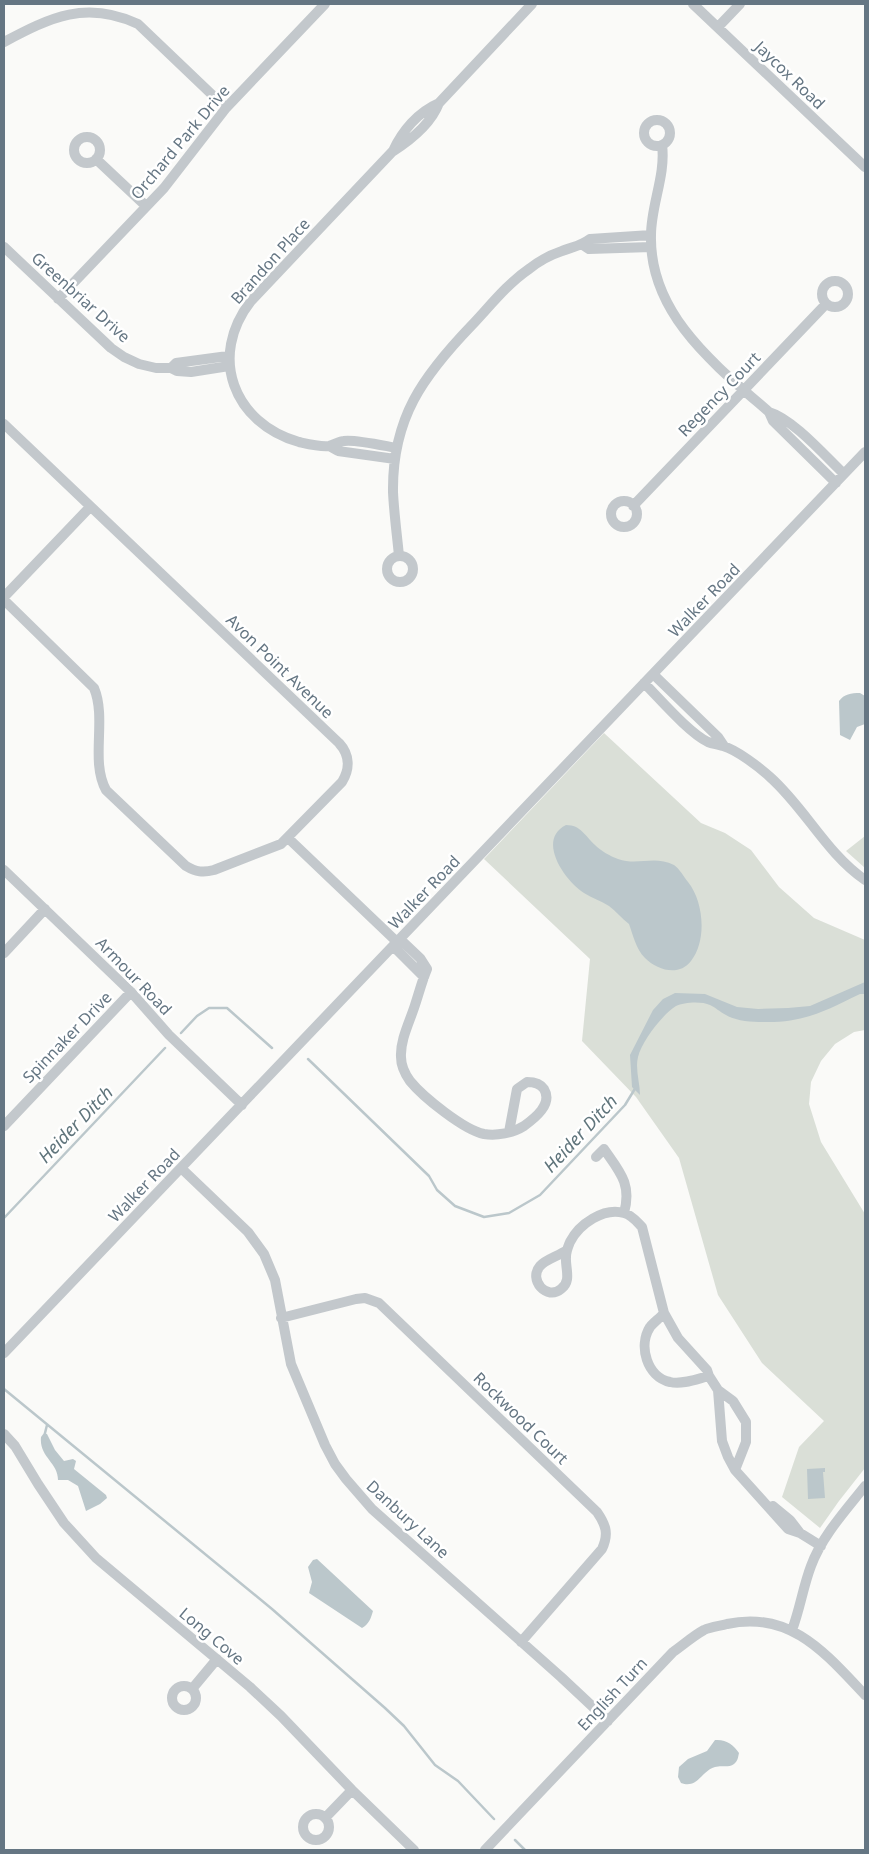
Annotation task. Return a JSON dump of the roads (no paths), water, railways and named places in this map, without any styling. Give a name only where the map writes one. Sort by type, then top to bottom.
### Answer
[{"type":"street","name":"Orchard Park Drive","points":[[58,298],[175,174],[226,108],[325,4]]},
{"type":"street","name":"Brandon Place","points":[[229,361],[236,325],[251,301],[392,152],[399,138],[409,126],[429,107],[438,103],[532,4]]},
{"type":"street","name":"Jaycox Road","points":[[693,4],[865,167]]},
{"type":"street","points":[[718,27],[740,4]]},
{"type":"street","points":[[4,42],[61,12],[80,8],[108,9],[126,16],[138,24],[226,108]]},
{"type":"street","points":[[662,145],[664,159],[653,213],[651,247],[658,279],[675,317],[692,340],[744,390],[769,412],[779,415],[792,425],[844,474]]},
{"type":"street","points":[[96,159],[146,206]]},
{"type":"street","points":[[399,556],[393,493],[395,460],[404,423],[427,376],[449,348],[528,269],[551,255],[583,245],[590,239],[651,235]]},
{"type":"street","points":[[583,245],[589,249],[651,247]]},
{"type":"street","name":"Greenbriar Drive","points":[[4,247],[110,348],[124,357],[147,366],[171,368],[176,363],[229,361]]},
{"type":"street","name":"Regency Court","points":[[633,506],[826,304]]},
{"type":"street","points":[[229,361],[237,393],[245,406],[274,431],[291,439],[309,444],[329,446],[338,451],[395,460]]},
{"type":"street","points":[[769,412],[773,421],[836,483]]},
{"type":"street","name":"Avon Point Avenue","points":[[4,424],[343,748],[348,761],[346,776],[288,838],[276,846],[214,870],[199,872],[186,866],[110,794],[102,783],[100,775],[98,704],[94,688],[4,599]]},
{"type":"street","points":[[329,446],[344,440],[397,448]]},
{"type":"street","name":"Walker Road","points":[[4,1353],[865,452]]},
{"type":"street","points":[[4,599],[90,507]]},
{"type":"street","points":[[653,674],[718,736],[724,746]]},
{"type":"street","points":[[644,683],[692,731],[708,742],[724,746],[770,777],[792,800],[834,852],[856,874],[865,880]]},
{"type":"street","points":[[288,838],[397,942],[424,963],[427,969],[400,1056],[403,1070],[410,1081],[470,1129],[484,1134],[497,1135],[509,1132],[522,1128],[534,1119],[545,1105],[546,1096],[540,1085],[528,1082],[517,1089],[509,1132]]},
{"type":"street","name":"Armour Road","points":[[4,870],[132,992],[169,1035],[242,1105]]},
{"type":"street","points":[[4,953],[46,910]]},
{"type":"street","name":"Spinnaker Drive","points":[[4,1126],[132,992]]},
{"type":"street","points":[[596,1158],[604,1149],[622,1175],[628,1190],[624,1212]]},
{"type":"street","name":"Danbury Lane","points":[[181,1168],[248,1232],[260,1246],[269,1262],[275,1280],[291,1364],[325,1445],[346,1479],[372,1508],[608,1721]]},
{"type":"street","points":[[567,1250],[572,1239],[581,1228],[595,1217],[608,1212],[624,1212],[635,1219],[642,1227],[664,1313],[678,1338],[707,1370],[718,1390],[733,1401],[746,1422],[748,1432],[746,1442],[735,1470]]},
{"type":"street","name":"Rockwood Court","points":[[281,1318],[356,1299],[365,1298],[379,1303],[597,1512],[606,1528],[607,1535],[602,1549],[522,1642]]},
{"type":"street","points":[[664,1313],[650,1327],[645,1339],[646,1360],[655,1373],[668,1382],[677,1383],[709,1376]]},
{"type":"street","points":[[718,1390],[722,1441],[735,1470],[763,1501],[790,1520],[800,1533],[821,1546]]},
{"type":"street","name":"Long Cove","points":[[4,1434],[15,1446],[64,1523],[96,1558],[217,1659],[281,1716],[352,1790],[414,1850]]},
{"type":"street","points":[[865,1486],[840,1518],[811,1564],[792,1630],[829,1657],[865,1695]]},
{"type":"street","name":"English Turn","points":[[485,1850],[673,1652],[706,1629],[738,1622],[758,1622],[792,1630]]},
{"type":"street","points":[[192,1689],[217,1659]]},
{"type":"street","points":[[325,1818],[352,1790]]},
{"type":"waterway","name":"Heider Ditch","points":[[181,1033],[197,1016],[209,1008],[227,1008],[272,1048]]},
{"type":"waterway","name":"Heider Ditch","points":[[4,1218],[165,1048]]},
{"type":"waterway","name":"Heider Ditch","points":[[308,1059],[429,1176],[437,1190],[455,1206],[484,1217],[509,1213],[540,1195],[625,1105],[636,1087]]},
{"type":"waterway","points":[[4,1389],[272,1609],[385,1708],[404,1726],[435,1765],[458,1781],[494,1819]]},
{"type":"waterway","points":[[45,1433],[47,1425]]},
{"type":"waterway","points":[[515,1840],[525,1850]]}]
